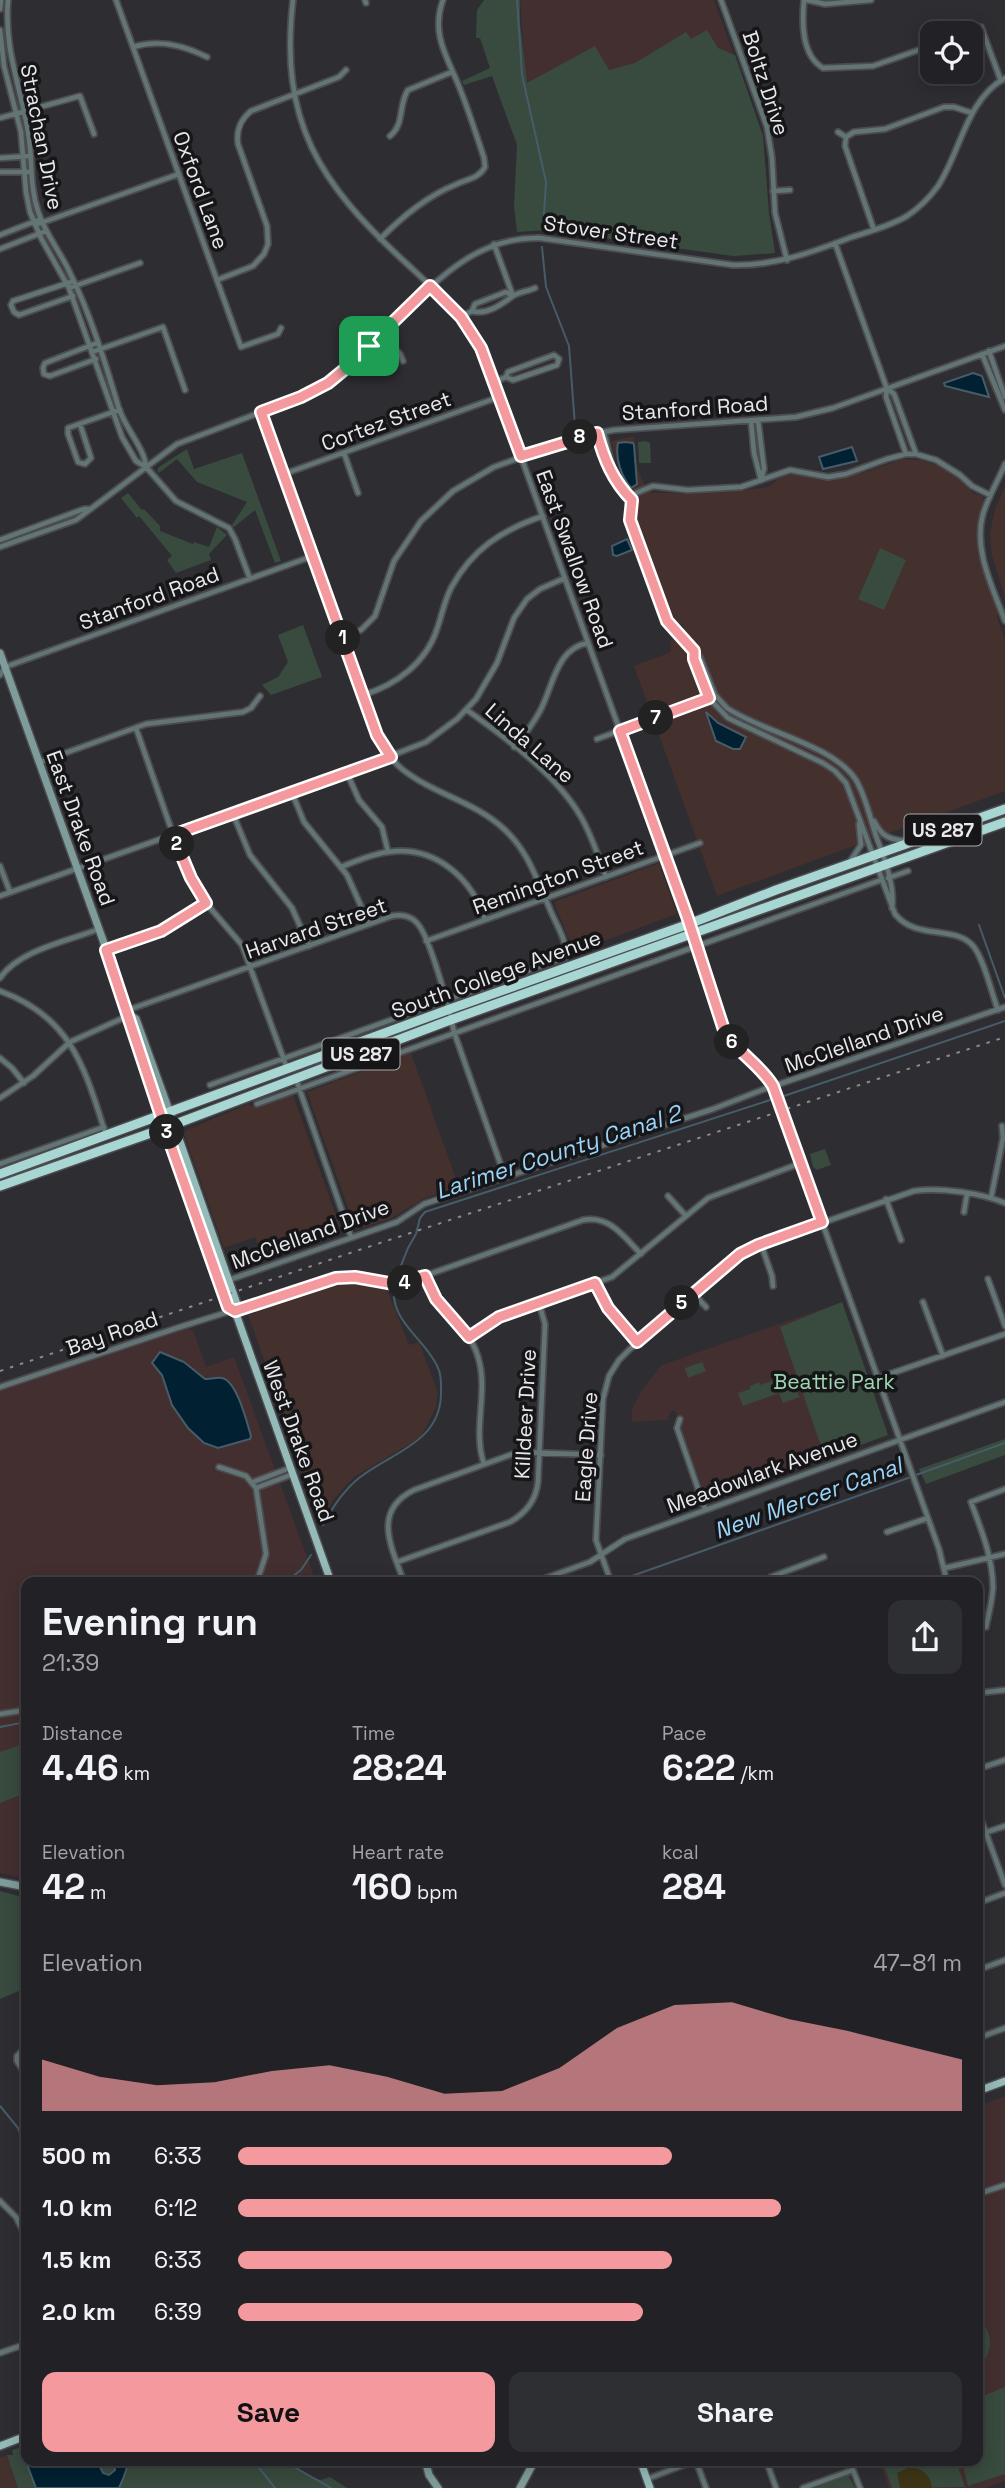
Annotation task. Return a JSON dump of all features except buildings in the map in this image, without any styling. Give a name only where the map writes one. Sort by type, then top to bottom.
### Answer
[{"type":"highway","name":"South College Avenue","points":[[690,929],[848,864],[1005,809]]},
{"type":"highway","name":"South College Avenue","points":[[0,1174],[105,1132],[166,1115],[285,1064],[328,1054],[1005,822]]},
{"type":"highway","name":"South College Avenue","points":[[0,1186],[169,1127],[296,1078],[450,1010]]},
{"type":"highway","points":[[296,1078],[298,1072],[326,1060],[328,1054]]},
{"type":"highway","points":[[259,1092],[263,1085],[285,1076],[285,1064]]},
{"type":"main road","name":"East Drake Road","points":[[0,653],[129,1012],[136,1019],[169,1127]]},
{"type":"main road","name":"West Drake Road","points":[[169,1127],[185,1184],[198,1207],[228,1307],[235,1311]]},
{"type":"main road","name":"West Drake Road","points":[[169,1127],[202,1217],[215,1240],[237,1304],[235,1311],[329,1577]]},
{"type":"main road","points":[[0,1882],[21,1886]]},
{"type":"main road","points":[[983,2089],[1005,2081]]},
{"type":"main road","points":[[0,2446],[21,2438]]},
{"type":"main road","points":[[427,2466],[438,2488]]},
{"type":"main road","points":[[520,2488],[532,2466]]},
{"type":"main road","points":[[642,2466],[650,2488]]},
{"type":"street","points":[[0,9],[1,0]]},
{"type":"street","name":"Strachan Drive","points":[[8,0],[9,49],[31,156],[35,200],[46,231],[75,283],[120,410],[130,433],[145,455],[146,467]]},
{"type":"street","name":"Oxford Lane","points":[[116,0],[241,347],[278,334],[281,328]]},
{"type":"street","name":"East Swallow Road","points":[[293,0],[289,58],[294,95],[310,142],[326,174],[347,204],[461,317],[481,348],[665,856],[724,1030],[773,1086]]},
{"type":"street","points":[[380,239],[417,206],[443,190],[477,176],[485,167],[484,158],[439,40],[438,23],[443,0]]},
{"type":"street","name":"Boltz Drive","points":[[721,0],[764,116],[772,158],[779,233],[787,260]]},
{"type":"street","points":[[871,0],[825,4],[805,0],[803,34],[813,59],[823,68],[873,66],[920,50]]},
{"type":"street","name":"Strachan Drive","points":[[0,30],[4,66],[24,156],[28,202],[35,224],[68,285],[127,448],[136,461],[146,467],[182,505],[229,528],[250,579]]},
{"type":"street","points":[[983,32],[1003,80]]},
{"type":"street","points":[[133,47],[151,43],[168,44],[187,47],[207,57]]},
{"type":"street","points":[[217,280],[253,266],[264,254],[268,244],[267,226],[238,144],[238,128],[244,117],[251,111],[339,77],[346,70]]},
{"type":"street","points":[[390,136],[398,130],[402,102],[408,90],[452,72]]},
{"type":"street","name":"Stover Street","points":[[0,547],[76,520],[186,440],[301,397],[328,383],[430,286],[459,262],[494,244],[540,238],[733,265],[760,264],[787,260],[874,230],[909,214],[933,193],[950,164],[972,113],[985,93],[1003,80]]},
{"type":"street","points":[[0,118],[80,96],[94,134]]},
{"type":"street","points":[[846,137],[854,132],[885,129],[944,107],[972,113]]},
{"type":"street","points":[[838,132],[846,137]]},
{"type":"street","points":[[846,137],[845,146],[874,230]]},
{"type":"street","points":[[0,158],[31,156]]},
{"type":"street","points":[[0,172],[32,172]]},
{"type":"street","points":[[0,235],[179,174]]},
{"type":"street","points":[[773,191],[790,190]]},
{"type":"street","points":[[0,249],[46,231]]},
{"type":"street","points":[[835,243],[887,389],[886,397],[906,454]]},
{"type":"street","points":[[494,244],[513,296]]},
{"type":"street","points":[[79,293],[19,315],[11,305],[13,301],[140,263]]},
{"type":"street","points":[[472,311],[478,313],[535,288]]},
{"type":"street","points":[[461,317],[472,311],[475,304],[506,292],[513,296]]},
{"type":"street","points":[[92,352],[163,327],[186,390]]},
{"type":"street","points":[[381,334],[403,361]]},
{"type":"street","points":[[97,343],[45,363],[44,373],[50,376],[102,357]]},
{"type":"street","name":"Stanford Road","points":[[342,637],[361,630],[375,616],[394,561],[410,535],[430,511],[473,477],[521,456],[597,433],[630,428],[796,417],[832,408],[1005,346]]},
{"type":"street","points":[[989,351],[1005,397]]},
{"type":"street","points":[[982,354],[1005,410]]},
{"type":"street","points":[[494,382],[506,377],[508,372],[554,355],[559,359],[556,365],[513,380],[506,377]]},
{"type":"street","points":[[887,389],[894,394],[916,454]]},
{"type":"street","name":"Cortez Street","points":[[284,474],[499,397]]},
{"type":"street","points":[[80,424],[91,458],[89,463],[85,464],[78,462],[68,428],[120,410]]},
{"type":"street","points":[[211,1085],[285,1064],[450,1010],[566,957],[567,949],[528,859],[504,829],[476,808],[414,777],[391,757],[377,735],[261,412]]},
{"type":"street","points":[[754,420],[764,472],[761,481]]},
{"type":"street","points":[[604,432],[611,471]]},
{"type":"street","points":[[597,433],[608,468],[632,500]]},
{"type":"street","points":[[345,453],[358,493]]},
{"type":"street","points":[[990,495],[972,486],[936,460],[906,454],[838,476],[821,477],[790,470],[741,487],[688,490],[653,486],[636,493],[632,500],[630,520],[667,621],[700,657],[712,696],[728,718],[835,771],[849,788],[877,853],[881,880],[892,908],[901,922],[907,926],[960,937],[972,945],[979,955],[998,1010]]},
{"type":"street","points":[[1005,464],[990,495],[981,523],[982,552],[1005,619]]},
{"type":"street","name":"Stover Street","points":[[0,540],[90,509]]},
{"type":"street","points":[[363,695],[384,688],[400,678],[424,655],[435,634],[453,585],[476,555],[507,530],[543,516]]},
{"type":"street","name":"Stanford Road","points":[[5,667],[313,556]]},
{"type":"street","points":[[0,896],[415,748],[436,736],[467,710],[491,675],[519,608],[540,589],[565,578]]},
{"type":"street","points":[[514,747],[541,710],[562,660],[575,647],[589,643]]},
{"type":"street","points":[[0,675],[5,667]]},
{"type":"street","points":[[39,762],[159,721],[243,712],[251,708],[260,696]]},
{"type":"street","points":[[597,740],[712,696]]},
{"type":"street","points":[[712,696],[735,714],[827,754],[841,764],[858,783],[870,817],[881,866],[888,878],[893,897],[892,908]]},
{"type":"street","name":"Linda Lane","points":[[467,710],[545,772],[573,804],[588,829],[606,877]]},
{"type":"street","points":[[136,728],[191,878],[206,903],[237,938],[251,967],[285,1064]]},
{"type":"street","points":[[347,773],[359,800],[382,827],[388,852]]},
{"type":"street","points":[[292,793],[304,822],[353,886],[369,924]]},
{"type":"street","points":[[233,814],[250,855],[292,908],[309,946]]},
{"type":"street","points":[[848,864],[861,845],[859,816]]},
{"type":"street","points":[[870,817],[884,836],[891,840],[910,842]]},
{"type":"street","name":"Remington Street","points":[[426,941],[700,843]]},
{"type":"street","points":[[341,867],[388,852],[419,853],[445,864],[469,886],[478,900],[485,920]]},
{"type":"street","points":[[0,866],[9,892]]},
{"type":"street","points":[[888,878],[908,871]]},
{"type":"street","points":[[257,1104],[881,880]]},
{"type":"street","points":[[106,950],[161,931],[206,903]]},
{"type":"street","name":"Harvard Street","points":[[0,1098],[23,1083],[70,1042],[129,1012],[369,924],[397,915],[405,916],[417,922],[426,941],[450,1010],[454,1032],[505,1177]]},
{"type":"street","points":[[0,978],[12,964],[24,956],[99,929]]},
{"type":"street","points":[[0,991],[38,1011],[70,1042],[84,1069],[105,1132],[0,1164]]},
{"type":"street","name":"McClelland Drive","points":[[220,1283],[397,1222],[424,1204],[713,1109],[1005,1007]]},
{"type":"street","points":[[0,1058],[23,1083]]},
{"type":"street","points":[[296,1078],[351,1237]]},
{"type":"street","points":[[773,1086],[915,1481],[946,1577]]},
{"type":"street","points":[[990,1198],[1003,1138],[1002,1126]]},
{"type":"street","points":[[469,1337],[492,1320],[618,1273],[700,1204],[717,1194],[801,1163]]},
{"type":"street","name":"Eagle Drive","points":[[609,1577],[596,1540],[603,1399],[619,1360],[637,1342],[732,1260],[761,1244],[914,1191],[934,1190],[967,1194],[1005,1203]]},
{"type":"street","points":[[964,1212],[967,1194]]},
{"type":"street","points":[[668,1196],[687,1216]]},
{"type":"street","points":[[886,1199],[901,1240]]},
{"type":"street","name":"Bay Road","points":[[0,1387],[180,1326],[336,1278],[355,1277],[394,1284],[425,1276],[589,1219],[610,1223],[641,1254]]},
{"type":"street","points":[[761,1244],[773,1286]]},
{"type":"street","points":[[425,1276],[436,1299],[469,1337],[477,1351],[481,1369],[478,1435],[484,1464]]},
{"type":"street","points":[[988,1279],[1005,1326]]},
{"type":"street","points":[[595,1283],[608,1308],[637,1342]]},
{"type":"street","points":[[693,1293],[706,1307]]},
{"type":"street","points":[[923,1302],[943,1356]]},
{"type":"street","name":"Killdeer Drive","points":[[397,1563],[510,1522],[521,1515],[532,1502],[537,1488],[545,1324],[539,1303]]},
{"type":"street","points":[[878,1378],[1005,1334]]},
{"type":"street","name":"Meadowlark Avenue","points":[[549,1577],[579,1566],[625,1539],[1005,1402]]},
{"type":"street","points":[[680,1419],[677,1428],[705,1509]]},
{"type":"street","points":[[402,1577],[389,1540],[387,1524],[399,1499],[414,1489],[518,1452],[600,1455]]},
{"type":"street","points":[[219,1467],[238,1472],[253,1482],[256,1488],[266,1554],[259,1577]]},
{"type":"street","points":[[253,1482],[292,1471]]},
{"type":"street","points":[[256,1488],[292,1471]]},
{"type":"street","points":[[986,1627],[993,1587],[989,1558],[971,1502],[1005,1489]]},
{"type":"street","points":[[887,1532],[928,1518]]},
{"type":"street","points":[[945,1568],[1005,1554]]},
{"type":"street","points":[[771,1577],[824,1557]]},
{"type":"street","points":[[983,1692],[1005,1690]]},
{"type":"street","points":[[0,1714],[21,1711]]},
{"type":"street","points":[[983,1767],[1005,1759]]},
{"type":"street","points":[[983,1824],[1005,1885]]},
{"type":"street","points":[[983,1833],[1005,1826]]},
{"type":"street","points":[[983,1901],[1005,1894]]},
{"type":"street","points":[[983,1968],[1005,1960]]},
{"type":"street","points":[[983,2036],[1005,2028]]},
{"type":"street","points":[[21,2052],[17,2056],[21,2068]]},
{"type":"street","points":[[983,2192],[1005,2185]]},
{"type":"street","points":[[0,2201],[16,2217],[21,2227]]},
{"type":"street","points":[[0,2353],[21,2346]]},
{"type":"street","points":[[647,2479],[682,2466]]},
{"type":"street","points":[[698,2466],[706,2488]]},
{"type":"street","points":[[768,2466],[776,2488]]},
{"type":"street","points":[[803,2488],[853,2470],[860,2488]]},
{"type":"shaded area","points":[[520,0],[714,0],[763,136],[775,253],[733,256],[550,188],[525,73]]},
{"type":"shaded area","points":[[634,436],[637,467],[647,492],[691,494],[745,490],[768,487],[785,474],[794,473],[824,481],[863,473],[902,459],[921,460],[939,466],[955,475],[973,493],[982,496],[984,499],[977,533],[978,556],[998,611],[997,617],[1005,640],[1005,791],[717,896],[634,666],[671,652],[672,639],[677,643],[685,627],[681,624],[675,625],[667,613],[633,517],[638,497],[622,479],[611,441]]},
{"type":"shaded area","points":[[1005,486],[1005,597],[992,556],[990,533],[995,509]]},
{"type":"shaded area","points":[[659,863],[677,914],[574,952],[554,902]]},
{"type":"shaded area","points":[[411,1053],[459,1187],[425,1198],[390,1219],[358,1229],[355,1228],[307,1092]]},
{"type":"shaded area","points":[[293,1095],[340,1227],[336,1237],[262,1258],[255,1237],[224,1248],[185,1131],[248,1104],[258,1108]]},
{"type":"shaded area","points":[[351,1282],[387,1290],[409,1345],[419,1342],[438,1392],[436,1408],[422,1435],[354,1477],[334,1499],[321,1521],[248,1315],[320,1289]]},
{"type":"shaded area","points":[[842,1302],[888,1435],[707,1500],[680,1427],[680,1419],[674,1410],[668,1420],[632,1422],[632,1409],[644,1387],[662,1365]]},
{"type":"shaded area","points":[[187,1329],[193,1330],[206,1367],[234,1357],[314,1577],[21,1577],[21,1878],[0,1873],[0,1391]]},
{"type":"shaded area","points":[[1005,2096],[1005,2481],[985,2488],[889,2488],[881,2466],[983,2466],[983,2104]]},
{"type":"shaded area","points":[[7,2455],[18,2488],[0,2488],[0,2458]]},
{"type":"green space","points":[[484,0],[520,0],[527,83],[595,46],[609,70],[635,63],[686,32],[691,39],[707,30],[718,48],[735,55],[763,136],[775,253],[733,256],[546,230],[517,232],[514,206],[517,145],[492,76],[464,85],[462,81],[490,68],[480,38],[476,38],[477,10]]},
{"type":"green space","points":[[638,442],[650,443],[651,463],[639,463]]},
{"type":"green space","points":[[187,449],[194,469],[242,453],[281,561],[275,563],[255,510],[234,527],[232,525],[247,502],[197,482],[177,459],[159,473],[159,467]]},
{"type":"green space","points":[[128,493],[160,526],[160,531],[193,544],[194,542],[209,547],[217,527],[227,535],[209,554],[211,560],[176,573],[167,560],[172,556],[121,498]]},
{"type":"green space","points":[[880,548],[906,560],[884,610],[858,599]]},
{"type":"green space","points":[[303,625],[322,677],[271,695],[262,685],[278,677],[288,662],[278,635]]},
{"type":"green space","points":[[825,1149],[831,1165],[817,1170],[813,1167],[810,1154]]},
{"type":"green space","name":"Beattie Park","points":[[842,1302],[888,1435],[825,1458],[780,1327]]},
{"type":"green space","points":[[702,1362],[706,1371],[688,1378],[685,1368]]},
{"type":"green space","points":[[789,1375],[800,1397],[783,1403],[779,1393],[743,1406],[738,1393],[759,1382],[760,1385]]},
{"type":"green space","points":[[1005,1439],[1005,1455],[926,1484],[919,1469]]},
{"type":"green space","points":[[21,1745],[21,1795],[0,1803],[0,1752]]},
{"type":"green space","points":[[0,1891],[21,1897],[21,1990],[0,1999]]},
{"type":"green space","points":[[983,2324],[990,2343],[983,2361]]},
{"type":"green space","points":[[1005,2387],[1005,2474],[968,2486],[963,2466],[983,2466],[983,2396]]},
{"type":"green space","points":[[19,2448],[21,2451],[21,2466],[295,2466],[320,2480],[330,2477],[347,2488],[18,2488],[7,2455],[13,2455],[12,2450]]},
{"type":"green space","points":[[884,2466],[958,2466],[965,2487],[892,2488]]},
{"type":"green space","points":[[847,2476],[855,2488],[815,2488]]},
{"type":"sand","points":[[910,2467],[926,2473],[932,2488],[900,2488],[897,2473]]},
{"type":"water","points":[[973,373],[982,376],[989,397],[945,386],[944,383]]},
{"type":"water","points":[[618,443],[634,445],[637,484],[631,488],[617,455]]},
{"type":"water","points":[[852,447],[857,461],[823,469],[819,457]]},
{"type":"water","points":[[627,539],[632,550],[613,555],[612,546]]},
{"type":"water","points":[[706,712],[718,723],[746,737],[740,749],[733,749],[716,741]]},
{"type":"water","points":[[160,1352],[184,1362],[205,1379],[222,1378],[227,1381],[241,1403],[250,1439],[218,1448],[204,1443],[188,1428],[172,1405],[162,1375],[152,1363]]},
{"type":"water","points":[[100,2466],[103,2473],[109,2475],[115,2470],[114,2466],[127,2466],[119,2488],[36,2488],[28,2467]]},
{"type":"waterway","points":[[517,0],[522,75],[546,182],[543,229]]},
{"type":"waterway","points":[[542,247],[546,287],[569,346],[575,426]]},
{"type":"waterway","name":"Larimer County Canal 2","points":[[979,925],[1005,998]]},
{"type":"waterway","name":"Larimer County Canal 2","points":[[784,1096],[1005,1021]]},
{"type":"waterway","name":"Larimer County Canal 2","points":[[396,1278],[416,1234],[420,1218],[425,1212],[770,1100]]},
{"type":"waterway","name":"Larimer County Canal 2","points":[[323,1525],[354,1483],[412,1445],[432,1424],[439,1411],[439,1371],[433,1358],[398,1312],[394,1290]]},
{"type":"waterway","name":"New Mercer Canal","points":[[916,1475],[1005,1443]]},
{"type":"waterway","name":"New Mercer Canal","points":[[630,1577],[911,1477]]},
{"type":"waterway","name":"Larimer County Canal 2","points":[[292,1577],[301,1570],[311,1555]]},
{"type":"waterway","name":"Larimer County Canal 2","points":[[0,1727],[21,1723]]},
{"type":"waterway","name":"Larimer County Canal 2","points":[[0,2106],[21,2135]]},
{"type":"waterway","name":"Larimer County Canal 2","points":[[258,2466],[275,2488]]},
{"type":"waterway","name":"New Mercer Canal","points":[[292,2466],[331,2488]]},
{"type":"railway","points":[[0,1371],[1005,1037]]},
{"type":"route","points":[[430,286],[461,317],[481,348],[521,456],[597,433],[608,468],[632,500],[630,520],[667,621],[671,629],[694,651],[694,659],[709,698],[620,731],[687,916],[719,1018],[731,1041],[773,1086],[822,1222],[740,1254],[637,1342],[608,1308],[595,1283],[499,1317],[469,1337],[442,1308],[425,1276],[394,1284],[355,1277],[336,1278],[235,1311],[228,1307],[106,950],[174,925],[206,903],[183,863],[173,835],[391,757],[377,735],[261,412],[301,397],[328,383],[369,346],[430,286]]}]
